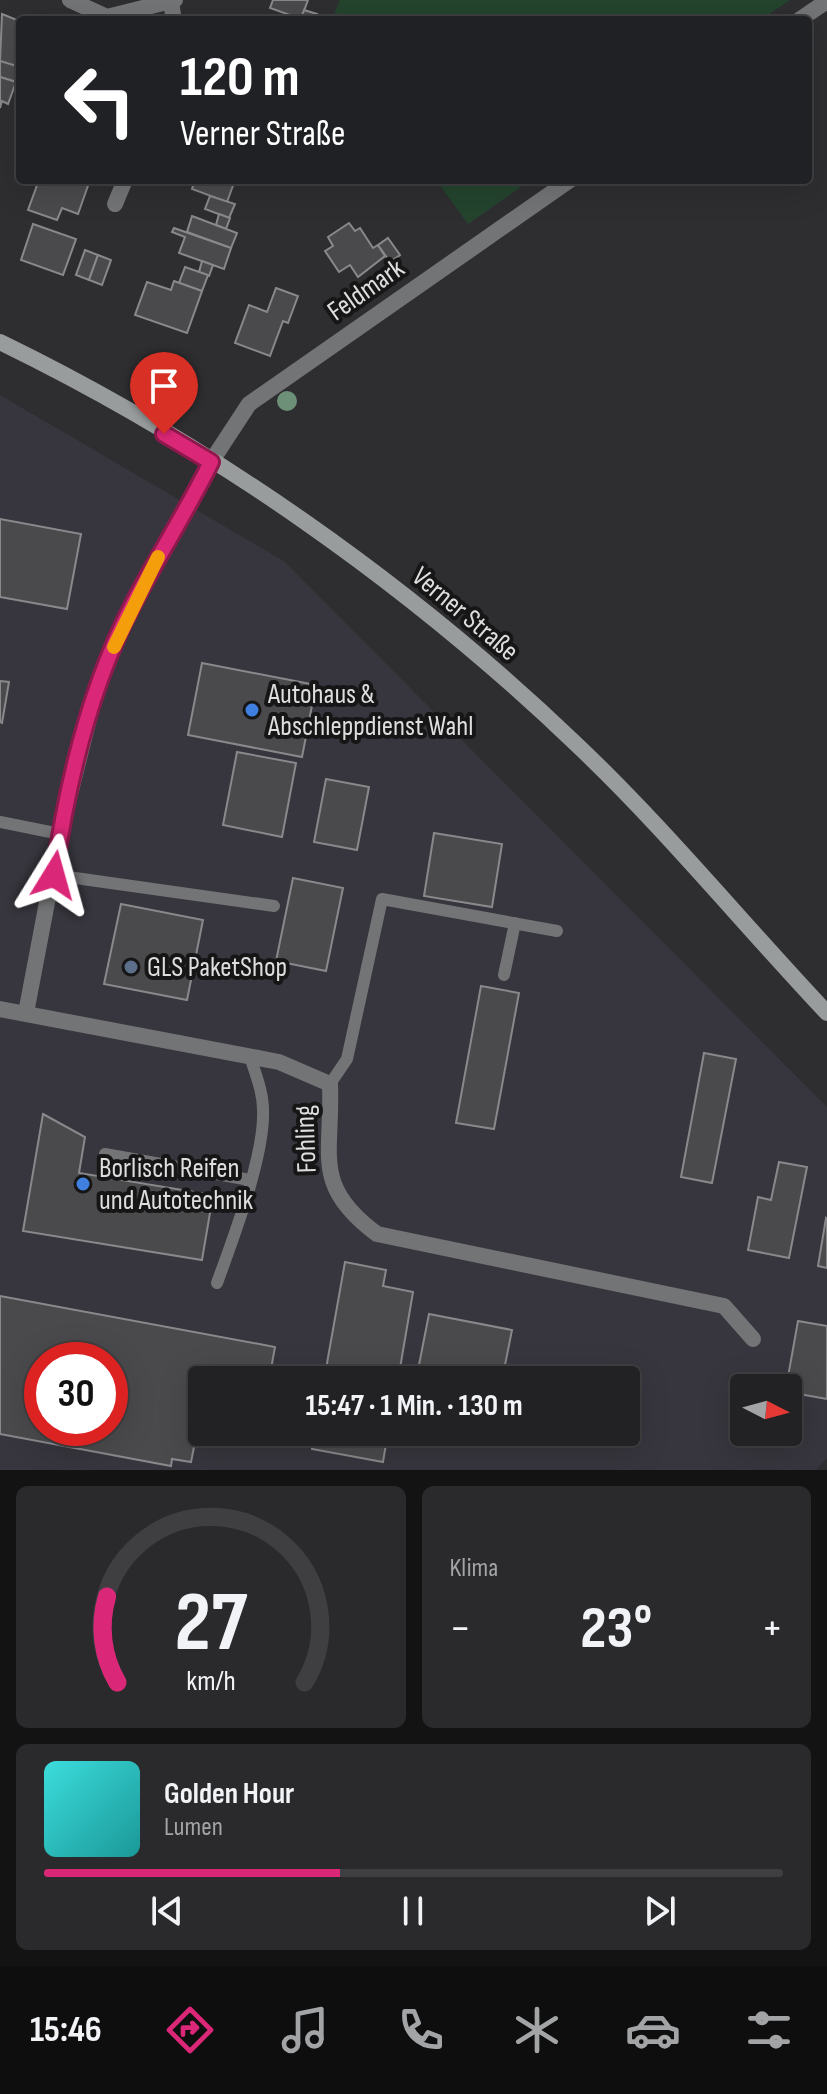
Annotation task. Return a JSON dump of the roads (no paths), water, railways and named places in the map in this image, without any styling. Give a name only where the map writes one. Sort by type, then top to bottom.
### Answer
[{"type":"main road","name":"Verner Straße","points":[[0,342],[44,364],[211,462],[317,530],[431,616],[575,743],[827,1013]]},
{"type":"street","points":[[70,0],[105,16]]},
{"type":"street","points":[[805,16],[827,1]]},
{"type":"street","points":[[114,16],[173,8]]},
{"type":"street","points":[[115,204],[123,184]]},
{"type":"street","name":"Feldmark","points":[[211,462],[249,404],[564,184]]},
{"type":"street","points":[[26,1013],[60,834],[96,691],[130,609],[211,462]]},
{"type":"street","name":"Fohling","points":[[0,1009],[279,1062],[330,1084],[330,1179],[344,1205],[377,1234],[724,1306],[753,1339]]},
{"type":"lane","points":[[0,822],[60,834]]},
{"type":"lane","points":[[54,875],[274,906]]},
{"type":"lane","points":[[330,1084],[347,1059],[382,899],[557,931]]},
{"type":"lane","points":[[504,975],[515,923]]},
{"type":"lane","points":[[217,1283],[250,1180],[264,1111],[250,1056]]},
{"type":"lane","points":[[105,1154],[250,1180]]},
{"type":"place","name":"Autohaus & Abschleppdienst Wahl","points":[[252,710]]},
{"type":"place","name":"GLS PaketShop","points":[[131,967]]},
{"type":"place","name":"Borlisch Reifen und Autotechnik","points":[[83,1184]]}]
